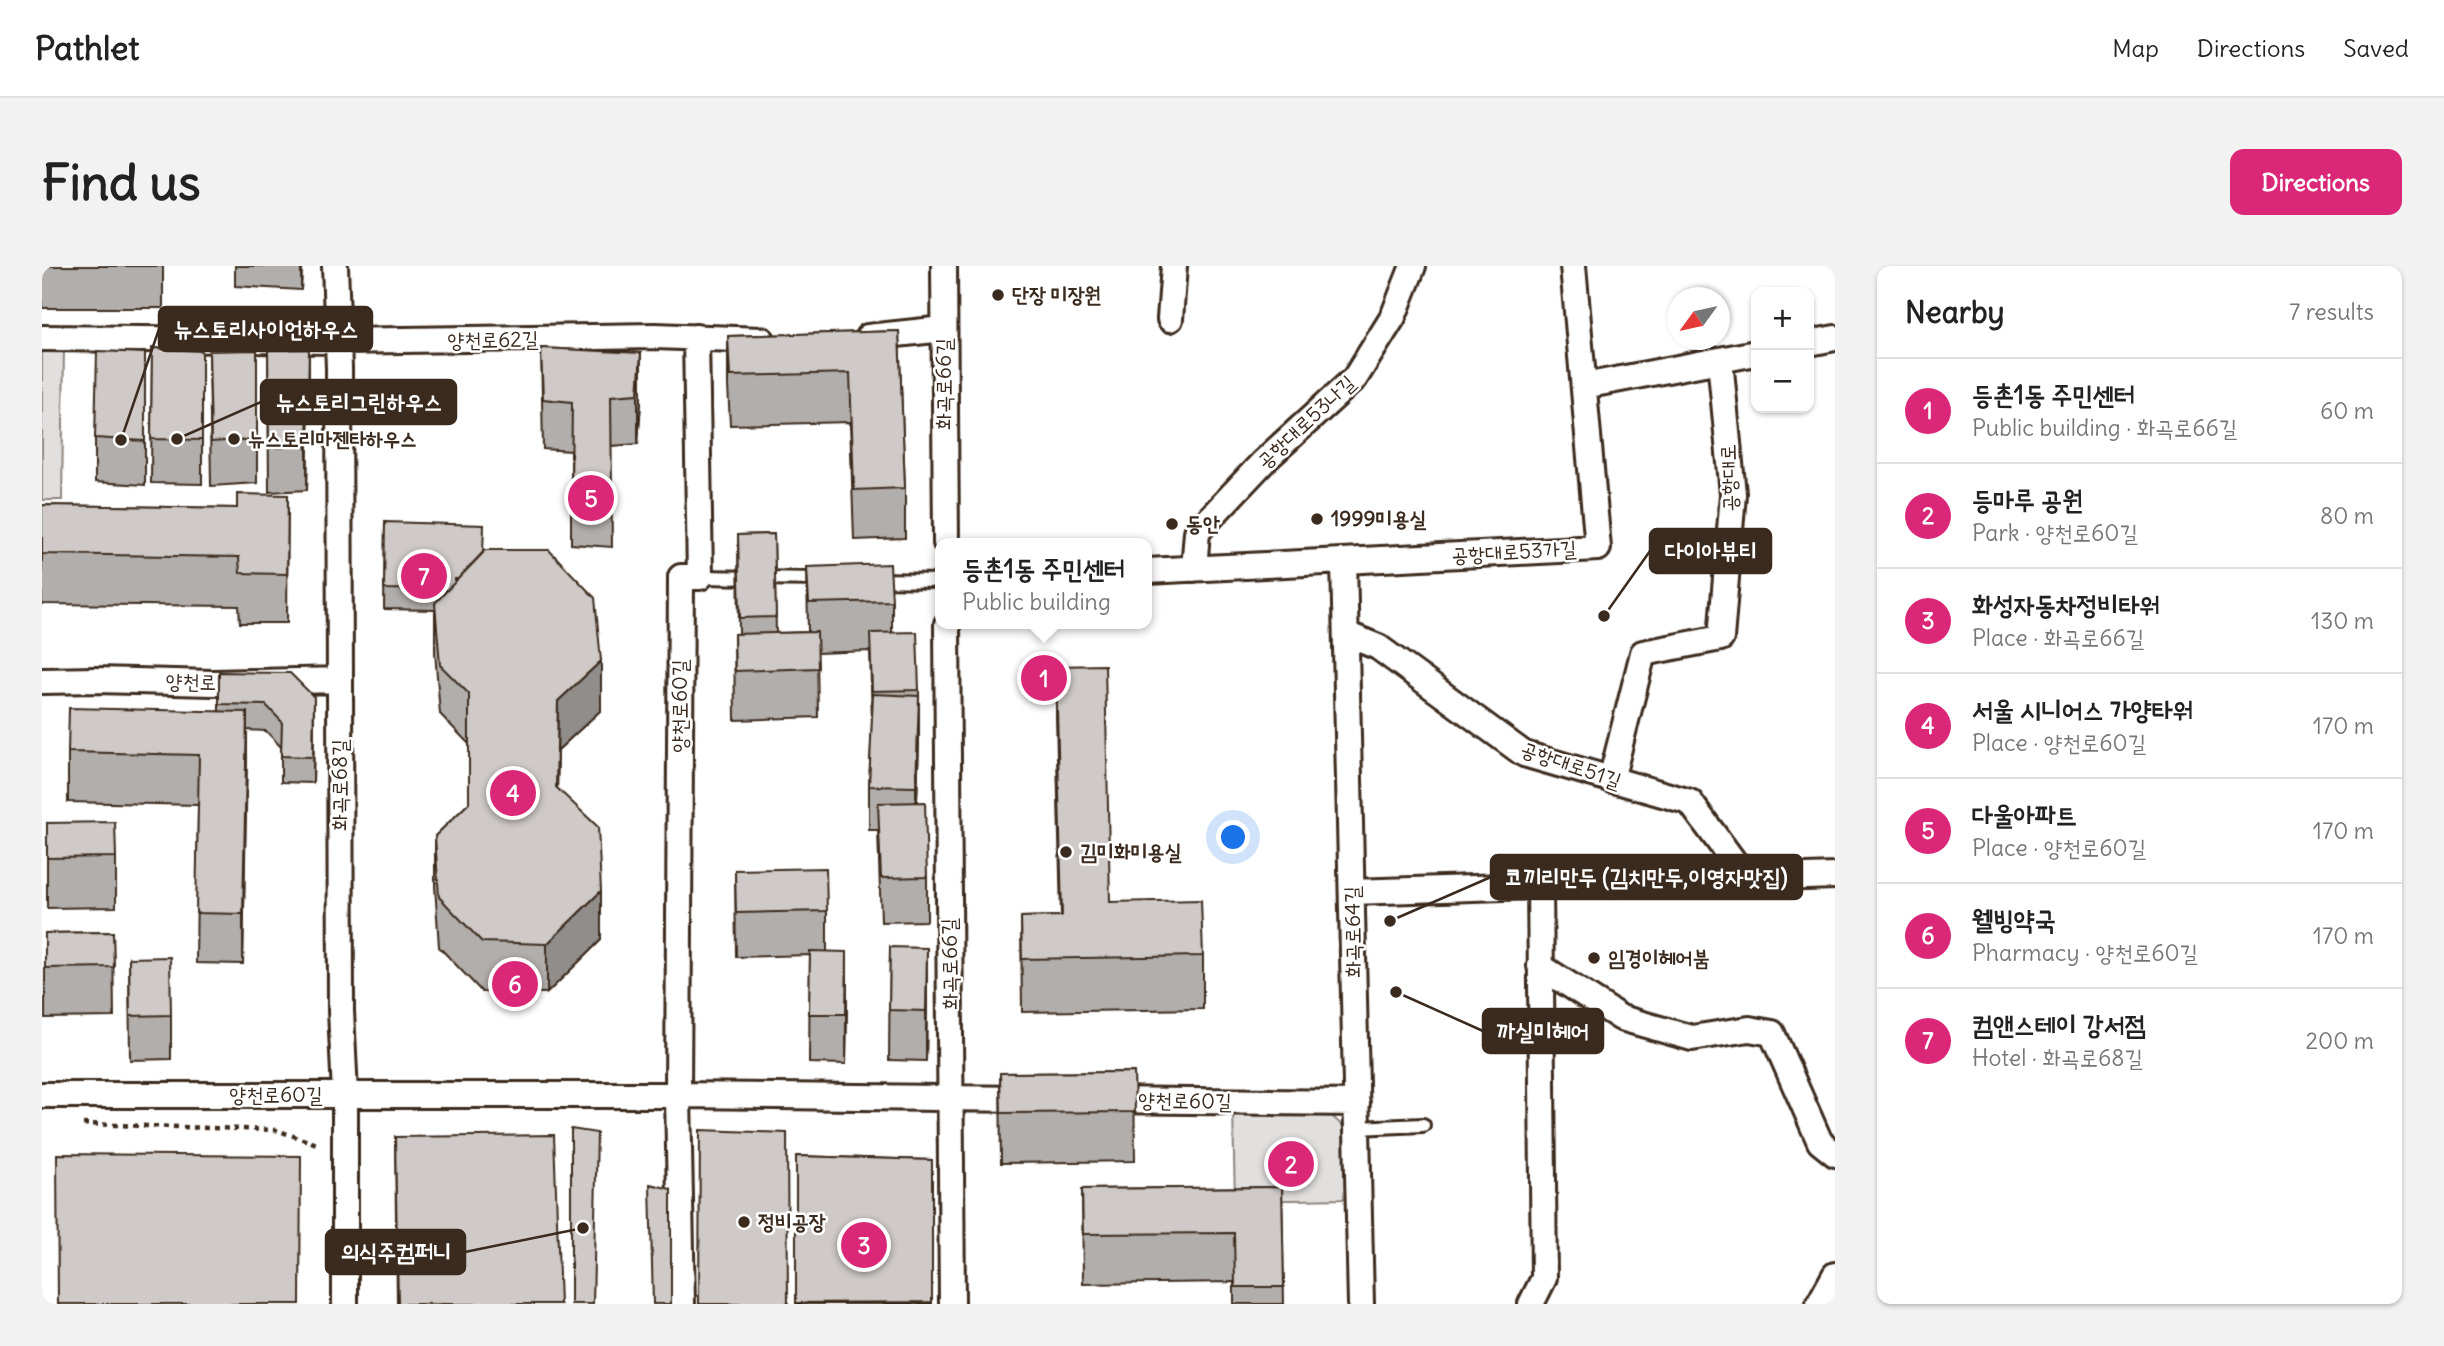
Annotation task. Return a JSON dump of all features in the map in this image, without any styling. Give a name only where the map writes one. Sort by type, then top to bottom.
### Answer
[{"type":"street","name":"화곡로68길","points":[[335,266],[345,1304]]},
{"type":"street","name":"화곡로66길","points":[[944,266],[946,538]]},
{"type":"street","points":[[1170,320],[1174,266]]},
{"type":"street","name":"공항대로53나길","points":[[1194,569],[1197,532],[1263,462],[1355,379],[1393,317],[1413,266]]},
{"type":"street","name":"공항대로53가길","points":[[1152,571],[1598,548],[1573,266]]},
{"type":"street","points":[[848,339],[944,329]]},
{"type":"street","name":"양천로62길","points":[[42,338],[337,341],[655,336],[779,340]]},
{"type":"street","points":[[696,337],[700,577]]},
{"type":"street","points":[[1814,341],[1835,338]]},
{"type":"street","points":[[1584,386],[1751,354]]},
{"type":"street","name":"공항대로","points":[[1611,780],[1643,653],[1721,638],[1733,494],[1720,360]]},
{"type":"street","name":"화곡로64길","points":[[1344,561],[1361,1304]]},
{"type":"street","name":"양천로60길","points":[[682,1304],[678,1095],[681,577],[700,577]]},
{"type":"street","name":"화곡로66길","points":[[947,629],[952,1304]]},
{"type":"street","name":"공항대로51길","points":[[1346,634],[1378,647],[1524,754],[1690,802],[1748,881]]},
{"type":"street","name":"양천로","points":[[42,681],[213,683],[340,680]]},
{"type":"street","points":[[1352,892],[1748,881],[1835,876]]},
{"type":"street","points":[[1531,1304],[1544,1278],[1540,885]]},
{"type":"street","points":[[1541,967],[1621,1018],[1692,1038],[1749,1028],[1772,1033],[1820,1142],[1835,1154]]},
{"type":"street","name":"양천로60길","points":[[42,1095],[678,1095],[1049,1099]]},
{"type":"street","name":"양천로60길","points":[[1077,1099],[1357,1102]]},
{"type":"street","points":[[1819,1304],[1835,1275]]},
{"type":"lane","points":[[700,577],[834,579]]},
{"type":"lane","points":[[860,580],[935,581]]},
{"type":"lane","points":[[1357,1128],[1423,1125]]},
{"type":"path","points":[[69,1124],[276,1130],[317,1144]]},
{"type":"shaded area","points":[[42,346],[64,347],[62,500],[42,500]]},
{"type":"shaded area","points":[[1324,1109],[1346,1129],[1348,1199],[1235,1201],[1233,1110]]},
{"type":"building","points":[[899,331],[905,488],[854,490],[850,373],[730,376],[728,336]]},
{"type":"building","points":[[152,348],[202,351],[202,440],[151,439]]},
{"type":"building","points":[[541,348],[641,353],[638,394],[611,396],[612,498],[571,495],[572,402],[543,399]]},
{"type":"building","points":[[309,349],[307,446],[269,448],[268,350]]},
{"type":"building","points":[[257,350],[257,439],[211,442],[209,351]]},
{"type":"building","points":[[97,351],[145,353],[145,441],[95,438]]},
{"type":"building","points":[[237,494],[288,495],[287,574],[240,573],[239,557],[42,554],[42,505],[237,508]]},
{"type":"building","points":[[385,522],[484,525],[483,553],[447,590],[384,589]]},
{"type":"building","points":[[774,534],[776,617],[740,618],[738,535]]},
{"type":"building","points":[[485,550],[549,550],[595,598],[601,661],[558,701],[556,787],[598,827],[601,891],[547,944],[482,942],[439,897],[435,836],[469,803],[469,694],[440,665],[435,603]]},
{"type":"building","points":[[890,564],[892,601],[809,603],[807,567]]},
{"type":"building","points":[[817,632],[818,668],[735,671],[734,634]]},
{"type":"building","points":[[917,632],[919,690],[872,691],[870,633]]},
{"type":"building","points":[[1105,665],[1110,902],[1201,900],[1203,956],[1022,959],[1021,917],[1062,916],[1056,666]]},
{"type":"building","points":[[219,672],[290,673],[314,697],[313,757],[281,756],[282,722],[266,705],[219,704]]},
{"type":"building","points":[[873,694],[919,696],[916,787],[869,786]]},
{"type":"building","points":[[69,708],[247,712],[243,914],[196,913],[199,755],[68,752]]},
{"type":"building","points":[[925,802],[927,877],[881,878],[878,803]]},
{"type":"building","points":[[115,822],[116,857],[47,858],[47,823]]},
{"type":"building","points":[[826,868],[827,911],[736,913],[735,870]]},
{"type":"building","points":[[113,932],[114,967],[45,968],[45,933]]},
{"type":"building","points":[[890,947],[927,948],[926,1011],[889,1010]]},
{"type":"building","points":[[810,951],[847,952],[846,1014],[809,1014]]},
{"type":"building","points":[[170,957],[171,1015],[130,1016],[129,958]]},
{"type":"building","points":[[1134,1072],[1135,1112],[1001,1113],[1000,1073]]},
{"type":"building","points":[[571,1129],[597,1133],[593,1304],[571,1304]]},
{"type":"building","name":"정비공장","points":[[700,1130],[787,1133],[788,1304],[699,1304]]},
{"type":"building","points":[[554,1135],[560,1304],[398,1304],[395,1137]]},
{"type":"building","points":[[57,1154],[301,1156],[300,1304],[58,1304]]},
{"type":"building","points":[[796,1156],[932,1160],[932,1302],[796,1303]]},
{"type":"building","points":[[650,1184],[671,1189],[671,1304],[653,1304]]},
{"type":"building","points":[[1282,1187],[1284,1287],[1235,1287],[1234,1233],[1083,1234],[1082,1189]]},
{"type":"place","name":"단장 미장원","points":[[998,295]]},
{"type":"place","name":"뉴스토리그린하우스","points":[[177,439]]},
{"type":"place","name":"뉴스토리마젠타하우스","points":[[234,439]]},
{"type":"place","name":"뉴스토리사이언하우스","points":[[121,440]]},
{"type":"place","name":"다울아파트","points":[[591,498]]},
{"type":"place","name":"1999미용실","points":[[1317,519]]},
{"type":"place","name":"동안","points":[[1172,524]]},
{"type":"place","name":"컴앤스테이 강서점","points":[[424,576]]},
{"type":"place","name":"다이아뷰티","points":[[1604,616]]},
{"type":"place","name":"등촌1동 주민센터","points":[[1044,678]]},
{"type":"place","name":"서울 시니어스 가양타워","points":[[513,793]]},
{"type":"place","name":"김미화미용실","points":[[1066,852]]},
{"type":"place","name":"코끼리만두 (김치만두,이영자맛집)","points":[[1390,921]]},
{"type":"place","name":"임경이헤어붐","points":[[1594,958]]},
{"type":"place","name":"웰빙약국","points":[[515,984]]},
{"type":"place","name":"까실미헤어","points":[[1396,992]]},
{"type":"place","name":"등마루 공원","points":[[1291,1164]]},
{"type":"place","name":"정비공장","points":[[744,1222]]},
{"type":"place","name":"의식주컴퍼니","points":[[583,1228]]},
{"type":"place","name":"화성자동차정비타워","points":[[864,1245]]}]
